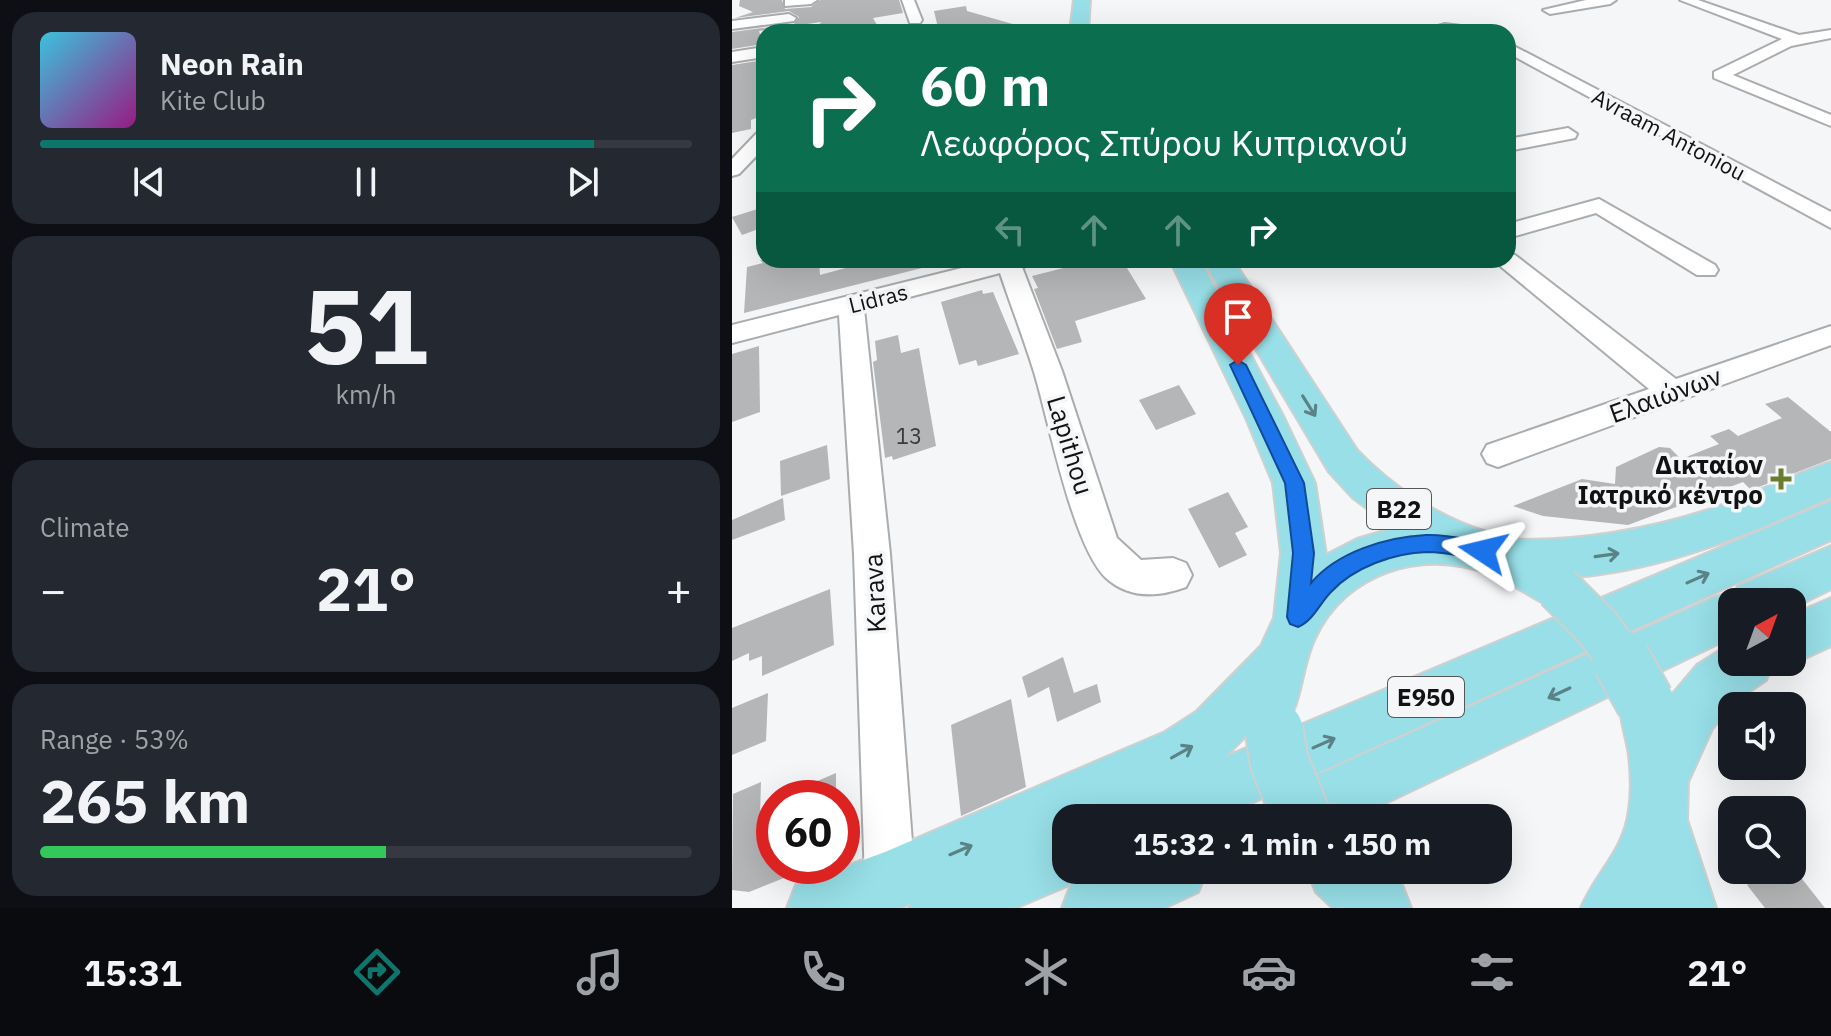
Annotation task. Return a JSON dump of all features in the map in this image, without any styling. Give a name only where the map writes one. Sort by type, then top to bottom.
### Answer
[{"type":"main road","points":[[1080,24],[1082,0]]},
{"type":"main road","points":[[1096,24],[1098,0]]},
{"type":"main road","points":[[1189,268],[1265,418],[1294,483],[1304,553],[1273,701],[1274,730],[1289,792],[1295,804]]},
{"type":"main road","name":"B22","points":[[1223,268],[1343,461],[1358,480],[1416,520],[1483,552]]},
{"type":"main road","points":[[915,895],[1185,752],[1215,731],[1288,641],[1324,584],[1361,559],[1405,546],[1428,543],[1562,560],[1660,545],[1742,517],[1831,479]]},
{"type":"main road","name":"E950","points":[[1183,804],[1831,520]]},
{"type":"main road","points":[[1483,552],[1530,570],[1558,588],[1608,637],[1629,668],[1645,702],[1656,739],[1660,800],[1684,908]]},
{"type":"main road","points":[[1785,588],[1831,567]]},
{"type":"main road","name":"E950","points":[[1319,804],[1718,619]]},
{"type":"main road","points":[[1806,633],[1831,621]]},
{"type":"main road","points":[[1613,908],[1641,872],[1682,723],[1694,704],[1727,676]]},
{"type":"main road","points":[[819,908],[915,895],[1052,859]]},
{"type":"main road","points":[[1094,908],[1146,884]]},
{"type":"main road","points":[[1353,884],[1379,908]]},
{"type":"street","points":[[732,25],[790,13],[811,0]]},
{"type":"street","points":[[908,0],[915,20]]},
{"type":"street","points":[[1550,10],[1608,0]]},
{"type":"street","points":[[1686,0],[1798,40]]},
{"type":"street","points":[[1831,34],[1787,42],[1720,75],[1831,121]]},
{"type":"street","name":"Avraam Antoniou","points":[[1516,51],[1831,221]]},
{"type":"street","points":[[732,57],[756,53]]},
{"type":"street","points":[[1516,144],[1568,134]]},
{"type":"street","points":[[732,153],[756,144]]},
{"type":"street","points":[[732,170],[756,146]]},
{"type":"street","points":[[1516,229],[1599,205],[1706,270]]},
{"type":"street","points":[[1516,267],[1672,392]]},
{"type":"street","name":"Lidras","points":[[732,334],[992,268]]},
{"type":"street","name":"Lapithou","points":[[1018,268],[1102,546],[1114,563],[1131,575],[1148,581],[1173,575]]},
{"type":"street","name":"Karava","points":[[851,304],[872,554],[915,895]]},
{"type":"street","name":"Ελαιώνων","points":[[1498,454],[1831,335]]},
{"type":"building","points":[[740,0],[782,0],[785,9],[811,7],[820,0],[899,0],[903,13],[873,18],[876,24],[794,24],[799,17],[789,11],[735,18],[753,12],[739,6]]},
{"type":"building","points":[[966,6],[967,11],[1012,24],[937,24],[934,11]]},
{"type":"building","points":[[756,29],[756,45],[732,49],[732,32]]},
{"type":"building","points":[[756,61],[756,118],[751,120],[751,129],[732,133],[732,65]]},
{"type":"building","points":[[756,210],[756,230],[742,235],[732,217]]},
{"type":"building","points":[[747,267],[820,268],[820,275],[846,268],[922,268],[744,313]]},
{"type":"building","points":[[1064,268],[1127,268],[1146,299],[1075,321],[1082,342],[1057,349],[1032,276]]},
{"type":"building","points":[[982,290],[983,294],[993,292],[1019,354],[978,366],[976,360],[959,365],[941,302]]},
{"type":"building","points":[[898,335],[901,353],[919,348],[936,446],[893,460],[892,456],[885,458],[873,362],[877,360],[875,341]]},
{"type":"building","points":[[759,346],[760,412],[732,422],[732,354]]},
{"type":"building","points":[[1179,385],[1196,414],[1156,430],[1139,400]]},
{"type":"building","points":[[1788,397],[1831,432],[1831,459],[1751,490],[1743,482],[1628,525],[1543,516],[1513,506],[1582,479],[1615,484],[1616,467],[1659,447],[1670,448],[1681,459],[1719,444],[1710,436],[1729,429],[1738,436],[1782,418],[1765,404]]},
{"type":"building","points":[[827,445],[830,479],[781,496],[780,461]]},
{"type":"building","points":[[1228,492],[1248,527],[1235,533],[1247,555],[1219,568],[1188,509]]},
{"type":"building","points":[[783,498],[785,520],[732,540],[732,520]]},
{"type":"building","points":[[830,589],[834,645],[762,676],[762,656],[749,661],[749,653],[732,661],[732,628]]},
{"type":"building","points":[[1063,657],[1074,693],[1097,684],[1101,702],[1057,722],[1049,687],[1028,698],[1022,677]]},
{"type":"building","points":[[768,693],[766,741],[732,755],[732,708]]},
{"type":"building","points":[[1011,699],[1026,787],[961,816],[951,725]]},
{"type":"building","points":[[836,773],[836,780],[820,780]]},
{"type":"building","points":[[756,784],[756,884],[769,884],[749,892],[732,890],[733,794]]},
{"type":"building","points":[[1806,884],[1825,908],[1765,908],[1747,885]]},
{"type":"place","name":"Δικταίον Ιατρικό κέντρο","points":[[1781,479]]},
{"type":"route","points":[[1238,365],[1294,483],[1304,553],[1298,617],[1324,584],[1361,559],[1382,551],[1428,543],[1483,551]]}]
